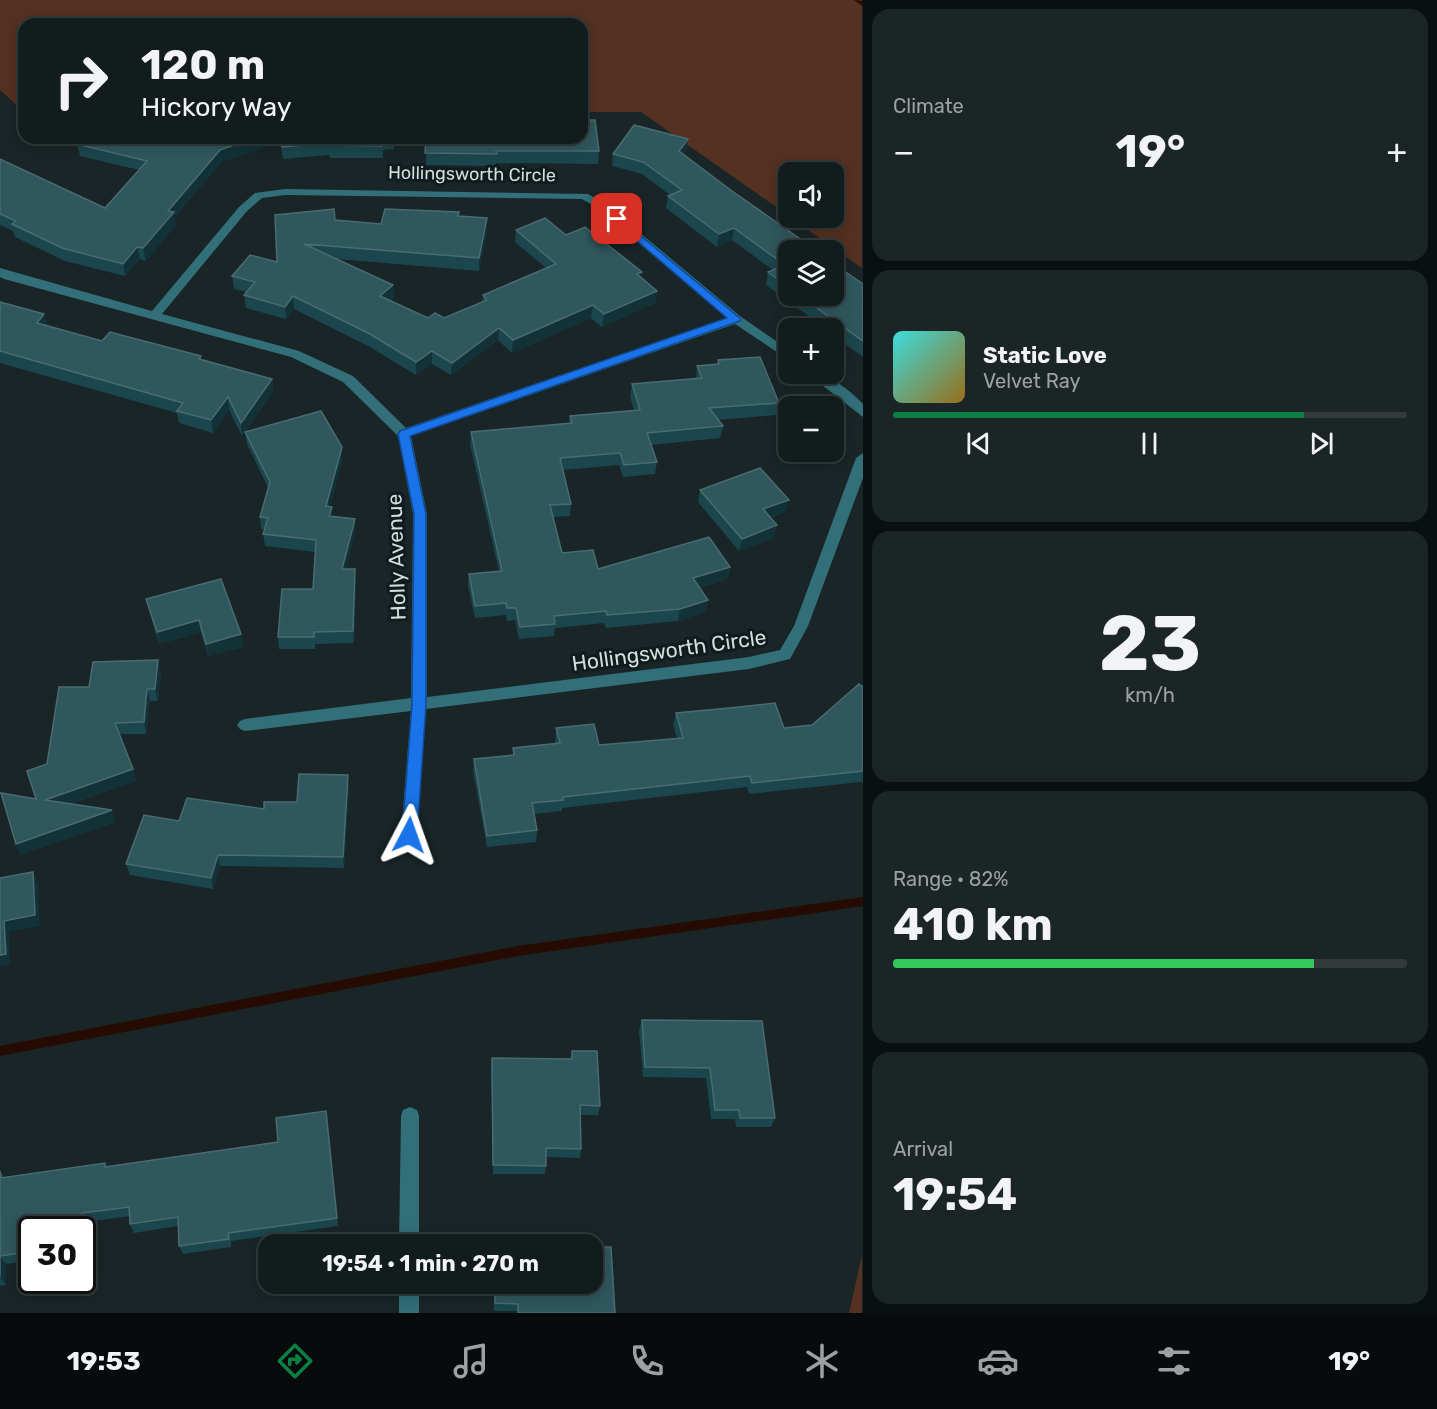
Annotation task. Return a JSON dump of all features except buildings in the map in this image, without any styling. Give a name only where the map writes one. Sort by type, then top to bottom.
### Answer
[{"type":"street","name":"Hollingsworth Circle","points":[[155,315],[243,209],[260,195],[285,192],[584,196],[600,205],[736,319],[778,348]]},
{"type":"street","points":[[0,272],[295,354],[348,379],[404,434],[736,319]]},
{"type":"street","points":[[829,384],[849,398],[862,413]]},
{"type":"street","name":"Holly Avenue","points":[[404,434],[420,514],[419,705],[409,835]]},
{"type":"street","name":"Hollingsworth Circle","points":[[419,705],[749,663],[785,655],[801,626],[862,458]]},
{"type":"street","points":[[245,725],[419,705]]},
{"type":"street","points":[[409,1234],[410,1116]]},
{"type":"street","points":[[409,1294],[409,1313]]},
{"type":"shaded area","points":[[0,0],[862,0],[862,268],[844,255],[844,240],[822,240],[805,228],[844,228],[844,162],[778,162],[778,208],[641,112],[588,112],[588,18],[18,18],[18,106],[0,90]]},
{"type":"shaded area","points":[[862,1255],[862,1313],[849,1313]]},
{"type":"waterway","points":[[857,0],[863,4]]},
{"type":"waterway","points":[[0,1051],[518,951],[863,901]]},
{"type":"route","points":[[409,835],[419,705],[420,514],[404,434],[736,319],[617,219]]}]
